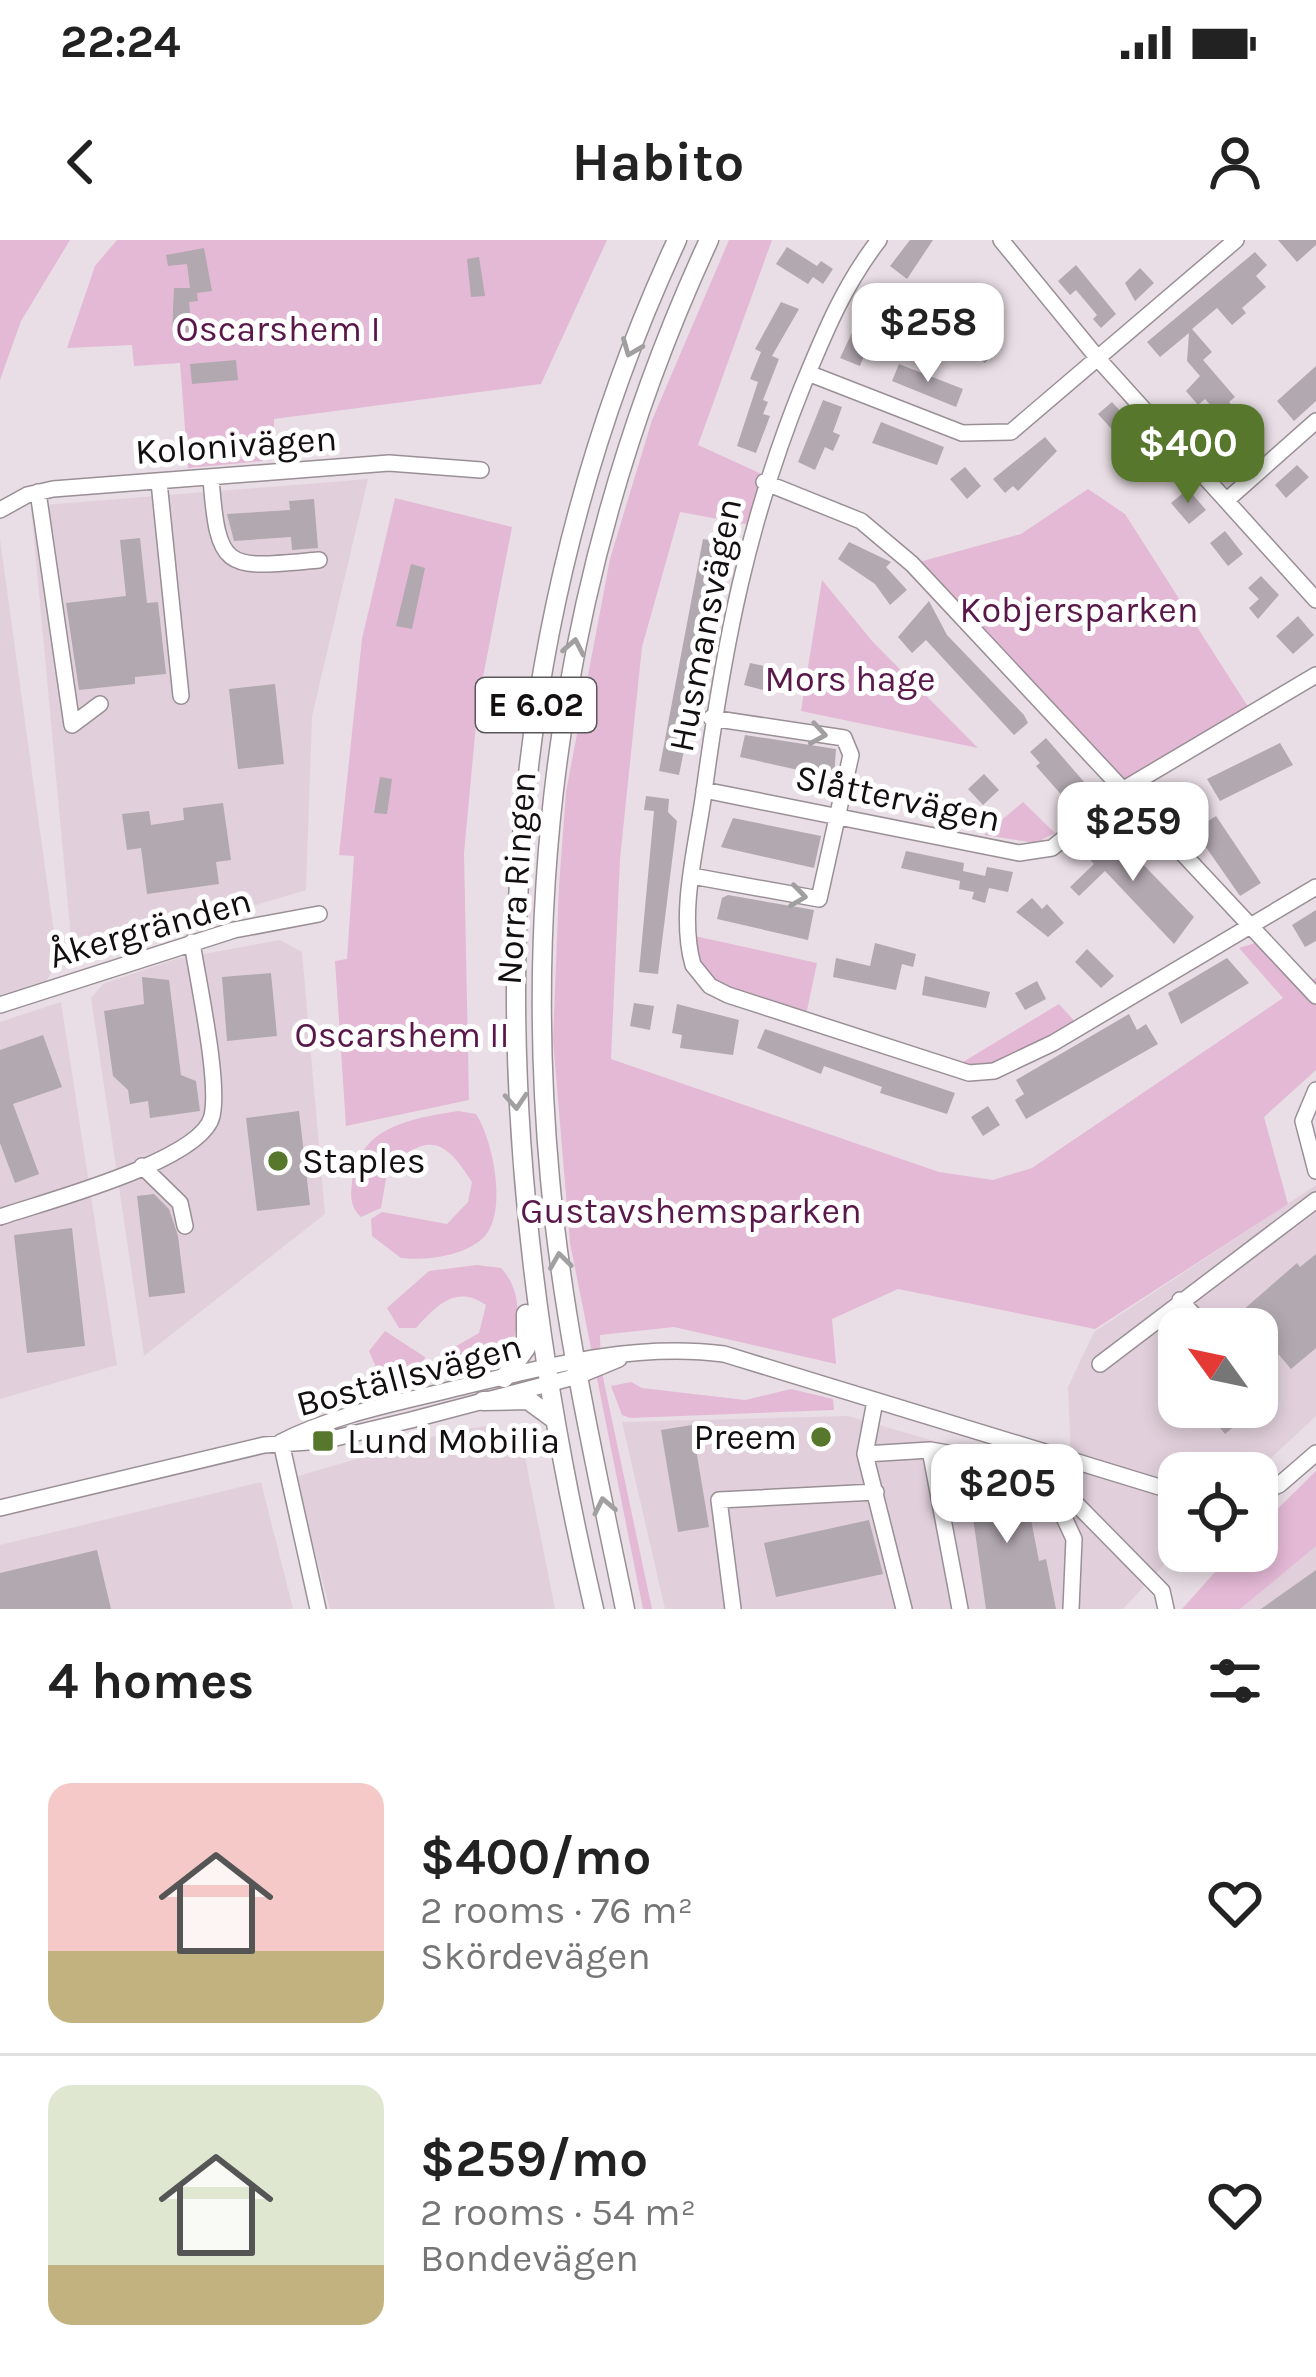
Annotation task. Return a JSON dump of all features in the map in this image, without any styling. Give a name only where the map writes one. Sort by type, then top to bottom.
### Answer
[{"type":"main road","name":"Norra Ringen","points":[[625,1609],[583,1403],[561,1369],[530,1246],[514,1080],[516,870],[531,739],[556,591],[579,498],[612,397],[677,240]]},
{"type":"main road","name":"Norra Ringen","points":[[594,1609],[554,1419],[561,1369],[540,950],[551,802],[566,691],[607,509],[639,407],[709,240]]},
{"type":"main road","points":[[504,1378],[528,1341],[521,1267],[530,1246]]},
{"type":"main road","points":[[483,1401],[528,1400],[554,1419]]},
{"type":"street","name":"Husmansvägen","points":[[880,240],[841,294],[764,482],[712,718],[692,876],[690,954],[700,974],[728,995],[940,1065],[986,1072],[1053,1042],[1253,923]]},
{"type":"street","points":[[1001,240],[1100,361],[1316,600]]},
{"type":"street","points":[[808,373],[962,433],[991,437],[1011,432],[1100,361],[1236,240]]},
{"type":"street","points":[[1227,500],[1316,421]]},
{"type":"street","name":"Kolonivägen","points":[[0,510],[38,492],[389,463],[481,470]]},
{"type":"street","points":[[211,478],[216,538],[227,554],[260,565],[319,560]]},
{"type":"street","points":[[159,482],[181,696]]},
{"type":"street","points":[[764,482],[861,521],[912,564],[1253,923],[1316,996]]},
{"type":"street","points":[[38,492],[71,725],[100,704]]},
{"type":"street","name":"Slåttervägen","points":[[704,790],[1018,853],[1041,853],[1065,840],[1124,789],[1316,675]]},
{"type":"street","points":[[692,876],[815,901],[824,890],[850,754],[844,738],[712,718]]},
{"type":"street","points":[[1253,923],[1316,887]]},
{"type":"street","name":"Åkergränden","points":[[0,1005],[192,942],[319,914]]},
{"type":"street","points":[[0,1217],[142,1166],[199,1140],[213,1114],[192,942]]},
{"type":"street","points":[[1316,1090],[1303,1120],[1316,1171]]},
{"type":"street","points":[[142,1166],[180,1203],[185,1226]]},
{"type":"street","points":[[1100,1364],[1316,1200]]},
{"type":"street","points":[[1180,1300],[1187,1308]]},
{"type":"street","points":[[561,1369],[639,1351],[675,1348],[724,1354],[1158,1487]]},
{"type":"street","name":"Boställsvägen","points":[[281,1442],[319,1423],[504,1378],[561,1369]]},
{"type":"street","name":"Boställsvägen","points":[[0,1508],[281,1442],[323,1441],[483,1401],[561,1369]]},
{"type":"street","points":[[875,1401],[865,1454],[904,1609]]},
{"type":"street","points":[[281,1442],[318,1609]]},
{"type":"street","points":[[865,1454],[930,1450],[1042,1469],[1162,1591],[1166,1609]]},
{"type":"street","points":[[930,1450],[960,1609]]},
{"type":"street","points":[[1278,1484],[1316,1453]]},
{"type":"street","points":[[1042,1469],[1074,1539],[1071,1609]]},
{"type":"street","points":[[733,1609],[719,1500],[876,1492]]},
{"type":"shaded area","points":[[368,479],[312,716],[306,890],[73,960],[31,506]]},
{"type":"shaded area","points":[[0,539],[58,962],[46,981],[0,995]]},
{"type":"shaded area","points":[[280,940],[302,952],[325,1214],[144,1356],[91,998],[103,984],[176,959]]},
{"type":"shaded area","points":[[61,1002],[117,1365],[0,1399],[0,1022]]},
{"type":"shaded area","points":[[1316,1185],[1316,1416],[1277,1452],[1158,1452],[1158,1572],[1123,1609],[665,1609],[622,1422],[848,1416],[1072,1481],[1068,1387],[1094,1332]]},
{"type":"shaded area","points":[[487,1426],[525,1457],[555,1609],[330,1609],[295,1477],[456,1430]]},
{"type":"shaded area","points":[[261,1482],[293,1609],[0,1609],[0,1545]]},
{"type":"shaded area","points":[[1316,1490],[1316,1609],[1208,1609],[1242,1572],[1278,1572],[1278,1532]]},
{"type":"green space","points":[[0,240],[70,240],[21,321],[0,380]]},
{"type":"green space","name":"Oscarshem I","points":[[117,240],[607,240],[541,384],[274,419],[274,460],[188,468],[180,363],[134,366],[132,345],[67,348],[95,266]]},
{"type":"green space","name":"Gustavshemsparken","points":[[729,240],[772,240],[698,445],[766,476],[751,525],[680,512],[642,647],[620,859],[611,1059],[939,1172],[993,1180],[1032,1168],[1283,998],[1239,948],[1255,943],[1300,988],[1316,978],[1316,1070],[1264,1117],[1288,1204],[1095,1329],[898,1289],[832,1319],[836,1364],[674,1327],[600,1335],[601,1368],[652,1609],[643,1609],[570,1243],[553,1040],[559,886],[566,792],[610,559],[652,420]]},
{"type":"green space","name":"Kobjersparken","points":[[1088,489],[1125,514],[1252,713],[1124,789],[912,564],[1021,534]]},
{"type":"green space","name":"Oscarshem II","points":[[395,498],[512,527],[478,703],[464,853],[469,1100],[346,1126],[335,961],[347,959],[354,856],[339,855],[362,639]]},
{"type":"green space","name":"Mors hage","points":[[822,580],[873,642],[978,748],[801,711]]},
{"type":"green space","points":[[1023,802],[1055,833],[1036,843],[984,835]]},
{"type":"green space","points":[[690,935],[817,963],[805,1020],[705,980]]},
{"type":"green space","points":[[1059,1004],[1079,1026],[1017,1063],[953,1068]]},
{"type":"green space","points":[[458,1111],[476,1114],[488,1141],[496,1177],[490,1228],[474,1245],[454,1253],[401,1258],[372,1236],[371,1219],[382,1212],[447,1224],[468,1202],[472,1182],[453,1156],[435,1145],[425,1145],[388,1167],[381,1208],[361,1217],[351,1198],[357,1164],[376,1137],[390,1129]]},
{"type":"green space","points":[[477,1265],[501,1268],[508,1277],[518,1310],[515,1333],[507,1355],[451,1367],[444,1353],[479,1333],[486,1305],[456,1297],[416,1328],[399,1328],[387,1308],[429,1271]]},
{"type":"green space","points":[[385,1331],[425,1357],[422,1366],[393,1373],[376,1367],[369,1351]]},
{"type":"green space","points":[[631,1382],[642,1388],[745,1400],[791,1389],[833,1399],[834,1410],[630,1418],[622,1415],[611,1386]]},
{"type":"green space","points":[[1316,1471],[1316,1546],[1240,1609],[1182,1609],[1215,1572],[1278,1572],[1278,1508]]},
{"type":"building","points":[[910,240],[933,240],[907,279],[890,266]]},
{"type":"building","points":[[1278,240],[1316,240],[1316,245],[1297,262]]},
{"type":"building","points":[[787,247],[817,266],[821,261],[833,269],[823,284],[813,277],[808,284],[776,264]]},
{"type":"building","points":[[204,248],[212,291],[197,293],[198,301],[189,302],[192,331],[172,334],[174,288],[190,288],[187,264],[168,266],[166,255]]},
{"type":"building","points":[[1255,252],[1267,265],[1256,276],[1266,287],[1242,308],[1246,313],[1232,325],[1217,308],[1192,329],[1212,352],[1203,360],[1235,397],[1229,402],[1261,437],[1244,452],[1239,447],[1229,455],[1218,443],[1228,435],[1223,430],[1228,425],[1205,399],[1198,405],[1186,391],[1200,376],[1187,361],[1189,333],[1160,357],[1147,342]]},
{"type":"building","points":[[479,257],[485,296],[471,297],[467,259]]},
{"type":"building","points":[[1076,265],[1116,314],[1101,328],[1093,319],[1097,315],[1076,290],[1070,295],[1058,281]]},
{"type":"building","points":[[1140,268],[1154,283],[1135,301],[1125,283]]},
{"type":"building","points":[[874,286],[888,297],[876,314],[872,310],[860,338],[869,342],[860,366],[840,358]]},
{"type":"building","points":[[781,302],[799,309],[772,356],[779,359],[763,400],[768,402],[763,414],[770,416],[756,453],[737,446],[758,382],[750,379],[761,352],[755,349]]},
{"type":"building","points":[[990,329],[1003,339],[985,363],[972,353]]},
{"type":"building","points":[[236,360],[238,380],[192,384],[190,364]]},
{"type":"building","points":[[899,364],[963,389],[956,407],[892,381]]},
{"type":"building","points":[[1316,366],[1316,401],[1294,421],[1277,401]]},
{"type":"building","points":[[823,400],[842,407],[833,432],[840,435],[833,451],[825,447],[815,470],[798,462]]},
{"type":"building","points":[[1112,402],[1131,423],[1117,435],[1098,414]]},
{"type":"building","points":[[881,422],[944,447],[937,465],[872,443]]},
{"type":"building","points":[[1045,437],[1057,451],[1018,491],[1013,486],[1005,493],[993,479]]},
{"type":"building","points":[[1150,444],[1166,463],[1148,479],[1131,460]]},
{"type":"building","points":[[1297,465],[1309,477],[1286,498],[1275,485]]},
{"type":"building","points":[[965,467],[981,486],[967,499],[950,479]]},
{"type":"building","points":[[1188,489],[1206,510],[1189,524],[1171,503]]},
{"type":"building","points":[[314,499],[318,548],[292,550],[291,537],[234,541],[227,514],[290,510],[289,501]]},
{"type":"building","points":[[1225,531],[1243,554],[1228,566],[1210,543]]},
{"type":"building","points":[[140,538],[147,603],[158,602],[166,674],[135,677],[135,684],[79,690],[66,603],[126,596],[120,540]]},
{"type":"building","points":[[703,539],[726,543],[679,775],[659,771]]},
{"type":"building","points":[[849,542],[891,562],[886,567],[907,590],[890,605],[875,584],[838,559]]},
{"type":"building","points":[[411,564],[425,568],[412,629],[396,626]]},
{"type":"building","points":[[1261,576],[1279,595],[1258,619],[1249,608],[1259,599],[1248,588]]},
{"type":"building","points":[[929,601],[947,635],[1024,715],[1028,723],[1014,735],[926,640],[912,653],[898,637]]},
{"type":"building","points":[[1298,616],[1314,635],[1293,654],[1276,636]]},
{"type":"building","points":[[750,663],[769,667],[763,690],[744,685]]},
{"type":"building","points":[[275,684],[284,764],[238,769],[229,689]]},
{"type":"building","points":[[745,735],[836,749],[834,778],[740,757]]},
{"type":"building","points":[[1046,738],[1091,790],[1073,808],[1036,766],[1040,763],[1030,752]]},
{"type":"building","points":[[1280,743],[1293,765],[1220,801],[1207,779]]},
{"type":"building","points":[[984,774],[999,790],[983,805],[968,789]]},
{"type":"building","points":[[380,777],[392,779],[387,814],[374,813]]},
{"type":"building","points":[[646,796],[669,799],[668,812],[677,821],[658,974],[639,972],[654,811],[644,810]]},
{"type":"building","points":[[223,803],[231,860],[216,862],[219,884],[147,894],[141,848],[127,850],[122,814],[149,811],[151,825],[184,820],[183,808]]},
{"type":"building","points":[[1216,816],[1261,883],[1240,896],[1194,830]]},
{"type":"building","points":[[733,818],[821,836],[814,868],[721,847]]},
{"type":"building","points":[[1097,826],[1128,859],[1133,854],[1194,917],[1174,944],[1105,871],[1079,896],[1070,887],[1094,864],[1077,845]]},
{"type":"building","points":[[906,851],[964,863],[963,871],[985,876],[987,867],[1013,872],[1008,892],[989,888],[985,903],[972,899],[974,892],[959,889],[960,881],[901,868]]},
{"type":"building","points":[[728,895],[814,910],[808,940],[717,919],[722,898]]},
{"type":"building","points":[[1032,898],[1042,909],[1047,904],[1064,923],[1048,937],[1016,912]]},
{"type":"building","points":[[1316,910],[1316,941],[1305,947],[1292,925]]},
{"type":"building","points":[[875,943],[916,954],[913,967],[902,964],[896,990],[833,977],[836,958],[870,966]]},
{"type":"building","points":[[1087,949],[1114,976],[1101,988],[1075,962]]},
{"type":"building","points":[[1227,958],[1249,983],[1181,1024],[1168,993]]},
{"type":"building","points":[[271,973],[277,1036],[227,1041],[222,977]]},
{"type":"building","points":[[925,976],[990,992],[986,1008],[922,995]]},
{"type":"building","points":[[142,977],[169,980],[181,1075],[196,1081],[200,1111],[150,1118],[148,1101],[130,1104],[128,1090],[113,1076],[104,1011],[144,1004]]},
{"type":"building","points":[[1037,981],[1046,999],[1025,1010],[1015,993]]},
{"type":"building","points":[[634,1003],[654,1006],[650,1030],[630,1026]]},
{"type":"building","points":[[677,1004],[739,1020],[733,1055],[680,1048],[682,1035],[672,1033]]},
{"type":"building","points":[[1129,1014],[1137,1030],[1146,1024],[1158,1044],[1026,1119],[1015,1100],[1024,1094],[1016,1080]]},
{"type":"building","points":[[765,1029],[955,1093],[947,1114],[880,1093],[882,1087],[824,1066],[821,1074],[757,1048]]},
{"type":"building","points":[[43,1035],[62,1087],[13,1104],[39,1174],[15,1183],[0,1143],[0,1050]]},
{"type":"building","points":[[988,1106],[1000,1125],[983,1136],[971,1117]]},
{"type":"building","name":"Staples","points":[[299,1111],[310,1205],[257,1211],[246,1118]]},
{"type":"building","points":[[154,1194],[169,1209],[178,1236],[185,1293],[149,1297],[137,1196]]},
{"type":"building","points":[[72,1228],[85,1346],[27,1353],[14,1235]]},
{"type":"building","points":[[1316,1254],[1316,1348],[1291,1369],[1278,1354],[1278,1308],[1245,1308],[1297,1263],[1300,1267]]},
{"type":"building","points":[[692,1425],[709,1527],[678,1532],[661,1430]]},
{"type":"building","points":[[986,1475],[988,1484],[1023,1478],[1039,1561],[1046,1559],[1056,1609],[986,1609],[971,1504],[961,1506],[958,1491],[963,1490],[961,1480]]},
{"type":"building","points":[[869,1520],[883,1574],[776,1597],[764,1543]]},
{"type":"building","points":[[97,1550],[111,1609],[0,1609],[0,1573]]},
{"type":"building","points":[[1316,1570],[1316,1609],[1261,1609]]},
{"type":"place","name":"Staples","points":[[278,1161]]},
{"type":"place","name":"Preem","points":[[821,1437]]},
{"type":"place","name":"Lund Mobilia","points":[[323,1441]]}]
